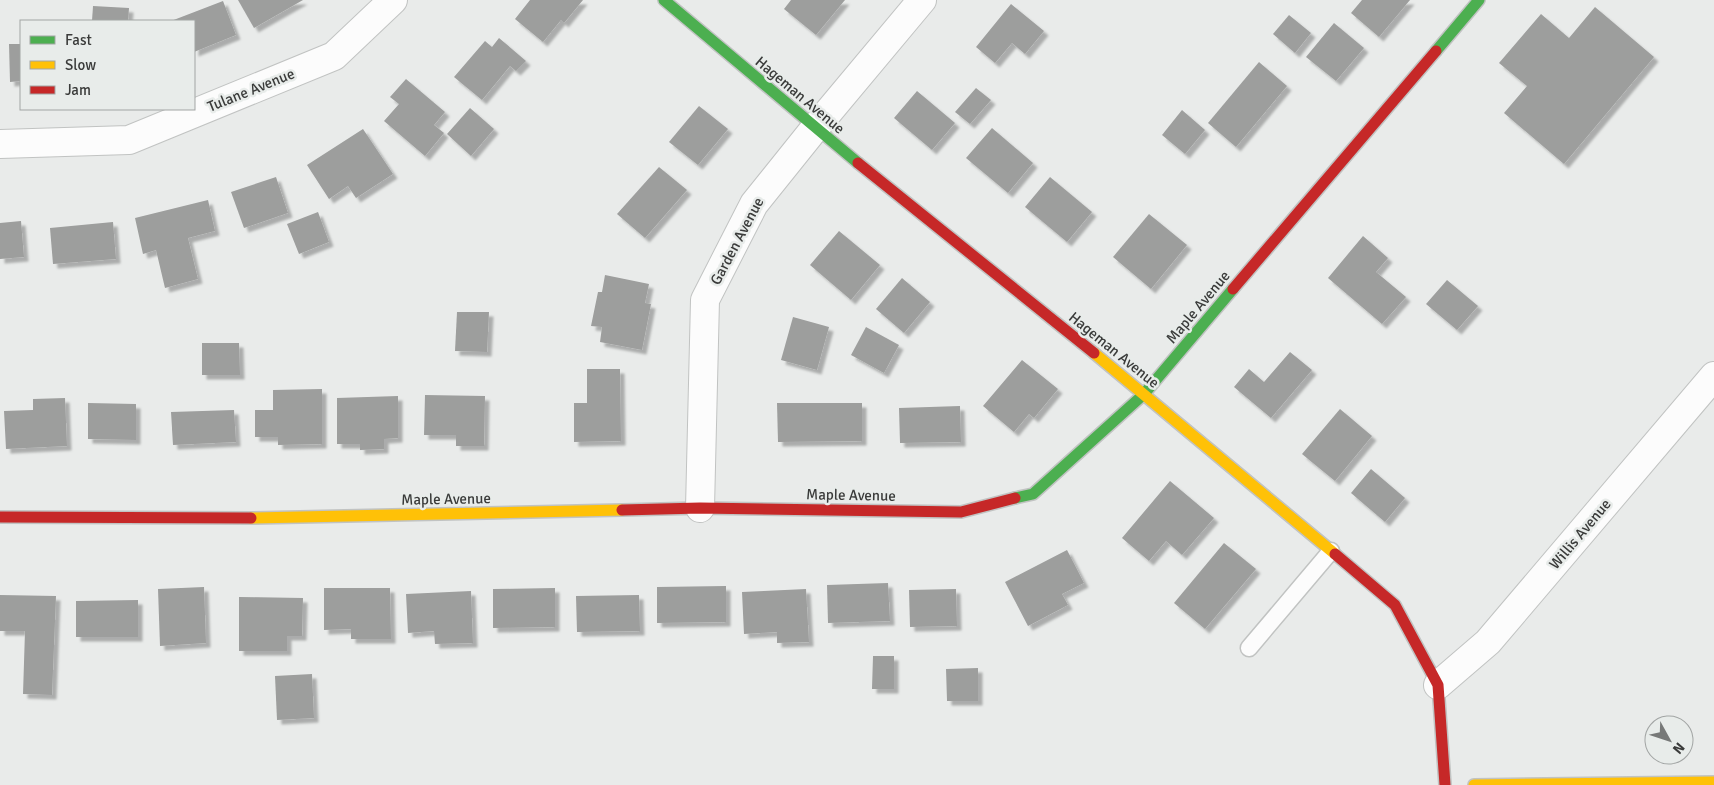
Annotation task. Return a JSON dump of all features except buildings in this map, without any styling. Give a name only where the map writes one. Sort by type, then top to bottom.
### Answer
[{"type":"street","name":"Tulane Avenue","points":[[0,144],[129,140],[334,56],[393,0]]},
{"type":"street","name":"Hageman Avenue","points":[[664,0],[814,128],[1144,394],[1394,605],[1438,685],[1445,785]]},
{"type":"street","name":"Garden Avenue","points":[[700,508],[706,300],[754,204],[814,128],[922,0]]},
{"type":"street","name":"Maple Avenue","points":[[0,517],[264,518],[700,508],[961,512],[1033,494],[1144,394],[1479,0]]},
{"type":"street","name":"Willis Avenue","points":[[1438,685],[1488,642],[1714,376]]},
{"type":"street","points":[[1474,785],[1714,782]]},
{"type":"lane","points":[[1249,648],[1330,551]]},
{"type":"traffic: fast","points":[[664,0],[858,163]]},
{"type":"traffic: fast","points":[[1436,51],[1479,0]]},
{"type":"traffic: fast","points":[[1015,498],[1033,494],[1144,394],[1233,289]]},
{"type":"traffic: slow","points":[[1094,353],[1335,554]]},
{"type":"traffic: slow","points":[[251,518],[622,510]]},
{"type":"traffic: slow","points":[[1474,785],[1714,782]]},
{"type":"traffic: jam","points":[[1233,289],[1436,51]]},
{"type":"traffic: jam","points":[[858,163],[1094,353]]},
{"type":"traffic: jam","points":[[622,510],[700,508],[961,512],[1015,498]]},
{"type":"traffic: jam","points":[[0,517],[251,518]]},
{"type":"traffic: jam","points":[[1335,554],[1395,605],[1438,685],[1445,785]]}]
